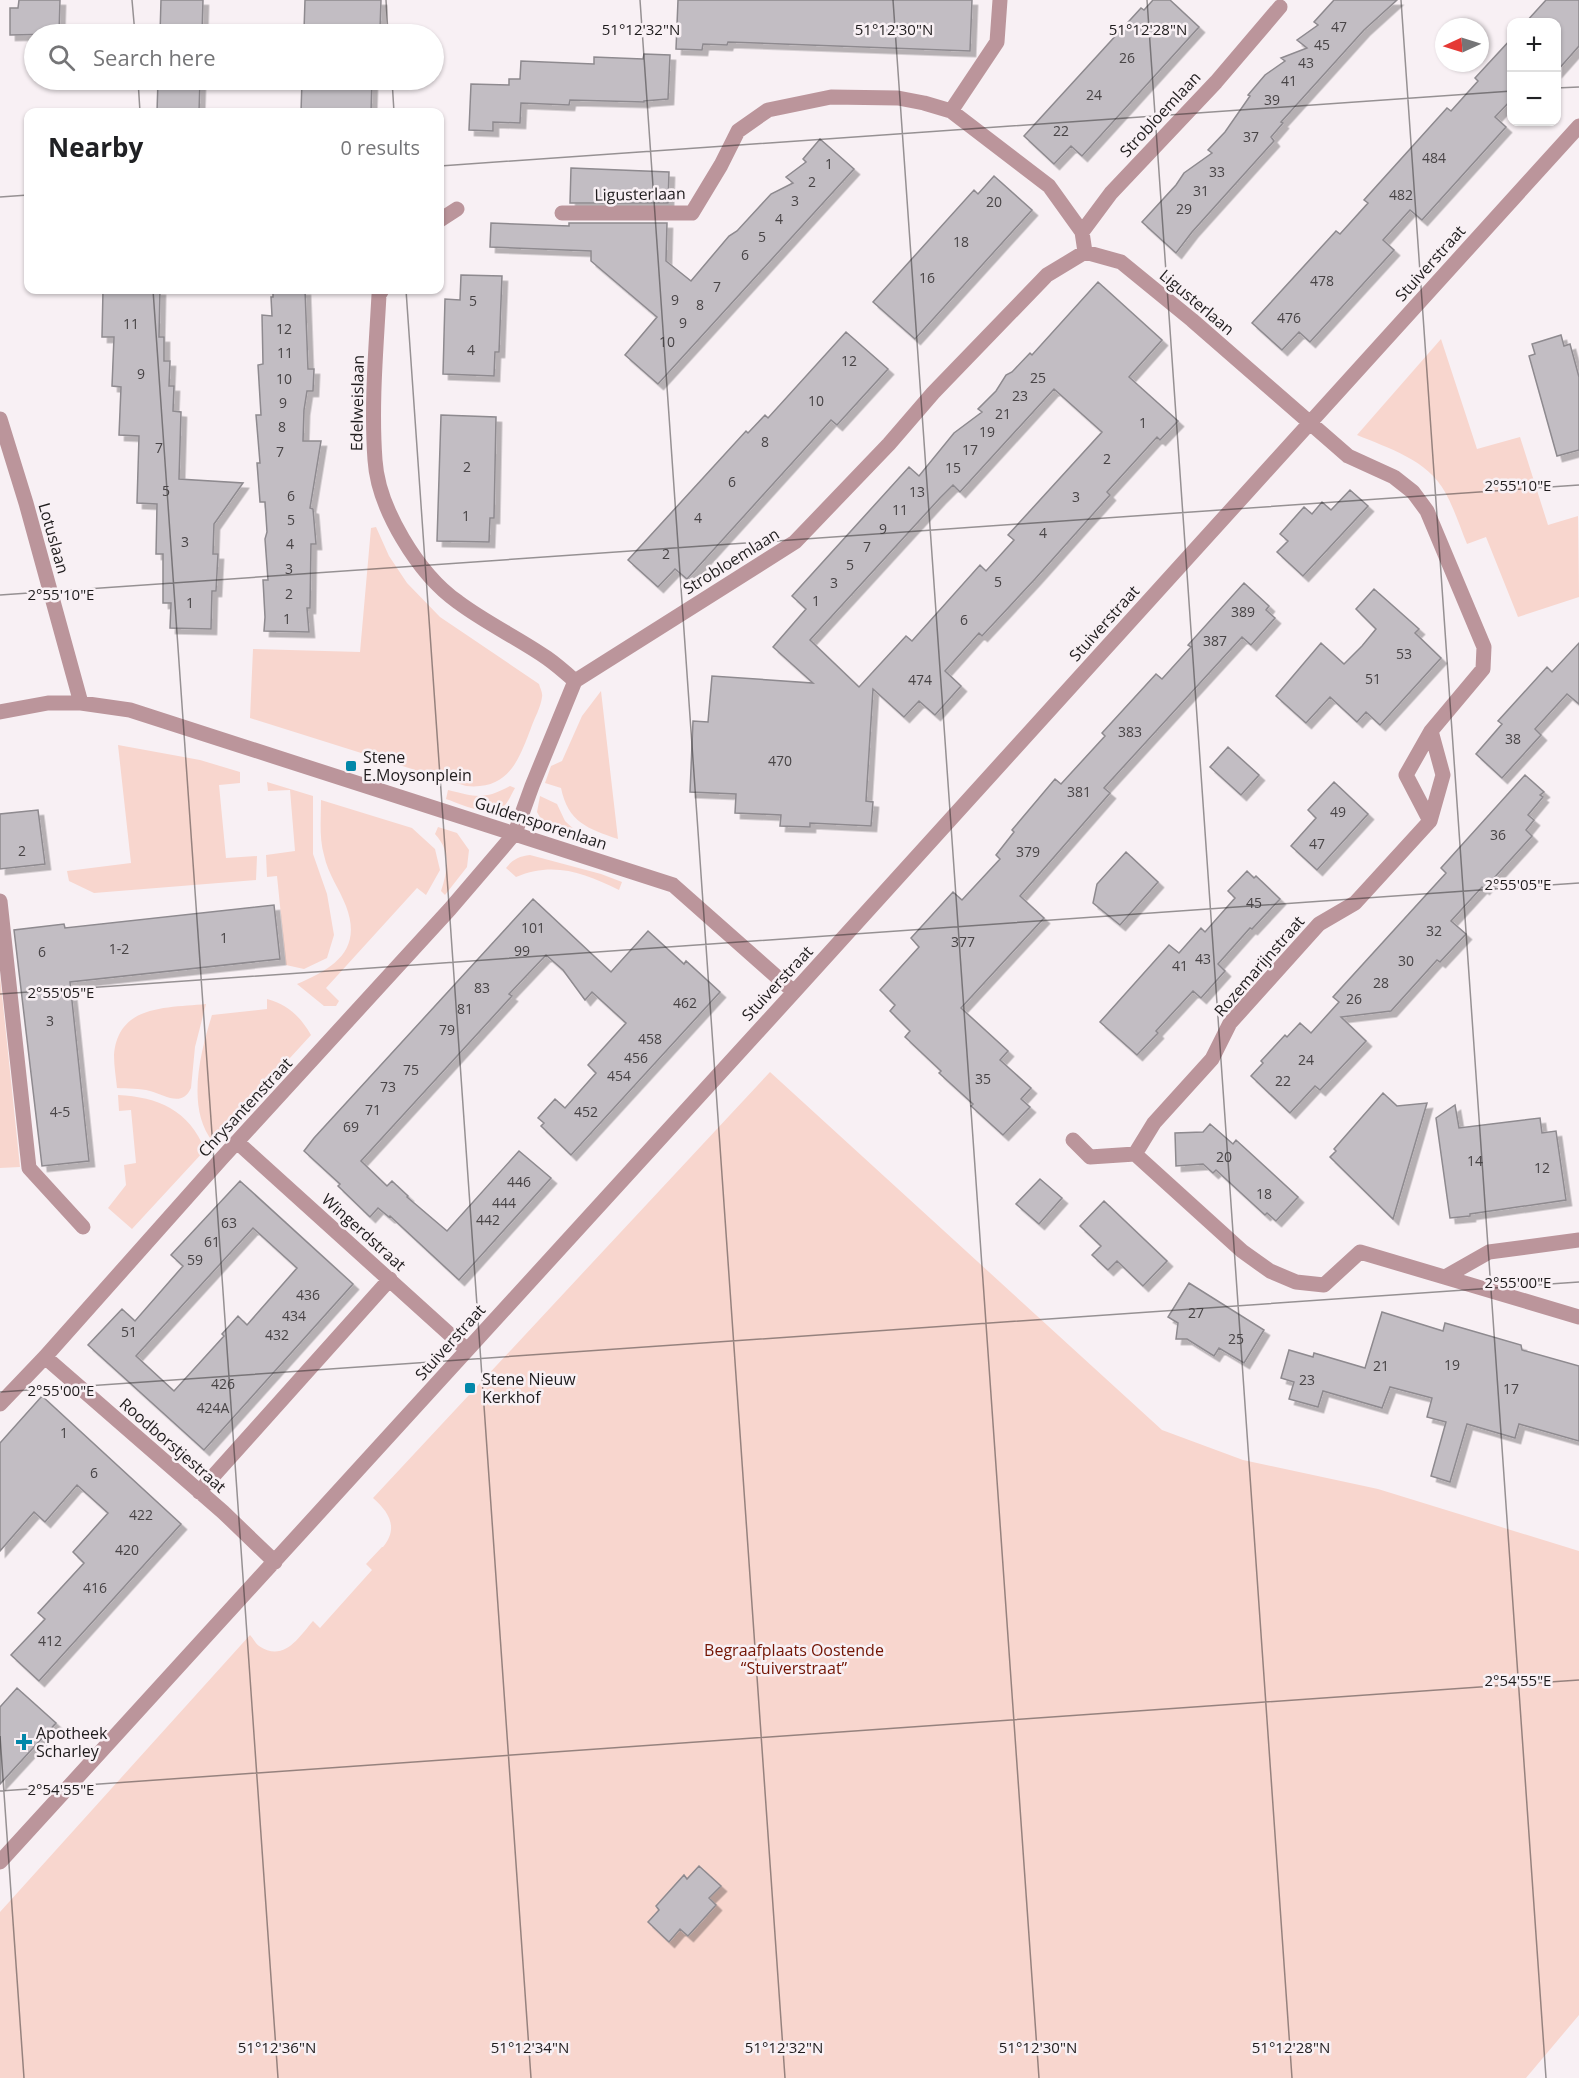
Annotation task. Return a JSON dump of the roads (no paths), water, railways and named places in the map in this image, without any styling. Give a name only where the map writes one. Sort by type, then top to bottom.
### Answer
[{"type":"street","points":[[951,111],[997,42],[1000,0]]},
{"type":"street","name":"Strobloemlaan","points":[[1082,232],[1111,193],[1216,82],[1280,7]]},
{"type":"street","name":"Ligusterlaan","points":[[562,213],[692,213],[721,165],[738,131],[768,110],[831,98],[898,99],[924,103],[951,111],[1049,186],[1082,232]]},
{"type":"street","name":"Stuiverstraat","points":[[0,1862],[794,992],[1579,126]]},
{"type":"street","points":[[444,218],[458,209]]},
{"type":"street","points":[[1082,232],[1085,252]]},
{"type":"street","name":"Ligusterlaan","points":[[1085,252],[1122,262],[1310,424]]},
{"type":"street","name":"Strobloemlaan","points":[[575,681],[795,542],[889,444],[933,393],[1047,275],[1085,252]]},
{"type":"street","name":"Edelweislaan","points":[[380,294],[374,384],[375,462],[384,500],[403,540],[426,573],[456,602],[546,658],[575,681]]},
{"type":"street","name":"Lotuslaan","points":[[0,419],[26,503],[81,703]]},
{"type":"street","points":[[1310,424],[1348,456],[1395,477],[1413,492],[1427,511],[1484,647],[1483,669],[1431,731],[1406,775],[1430,820]]},
{"type":"street","points":[[515,833],[575,681]]},
{"type":"street","name":"Guldensporenlaan","points":[[0,712],[48,703],[81,703],[130,710],[673,885],[794,992]]},
{"type":"street","name":"Rozemarijnstraat","points":[[1134,1154],[1154,1123],[1212,1059],[1230,1023],[1319,924],[1355,903],[1430,820],[1443,775],[1431,731]]},
{"type":"street","name":"Chrysantenstraat","points":[[0,1404],[450,909],[515,833]]},
{"type":"street","points":[[0,901],[29,1168],[83,1227]]},
{"type":"street","points":[[1073,1140],[1090,1157],[1134,1154],[1242,1251],[1270,1271],[1296,1282],[1324,1286],[1360,1252],[1579,1317]]},
{"type":"street","name":"Wingerdstraat","points":[[237,1142],[467,1350]]},
{"type":"street","points":[[1445,1277],[1489,1252],[1579,1240]]},
{"type":"street","points":[[199,1492],[390,1279]]},
{"type":"street","name":"Roodborstjestraat","points":[[45,1356],[275,1562]]},
{"type":"place","name":"Stene E.Moysonplein","points":[[351,766]]},
{"type":"place","name":"Stene Nieuw Kerkhof","points":[[470,1388]]},
{"type":"place","name":"Apotheek Scharley","points":[[24,1742]]},
{"type":"park label","name":"Begraafplaats Oostende “Stuiverstraat”","points":[[794,1659]]}]
